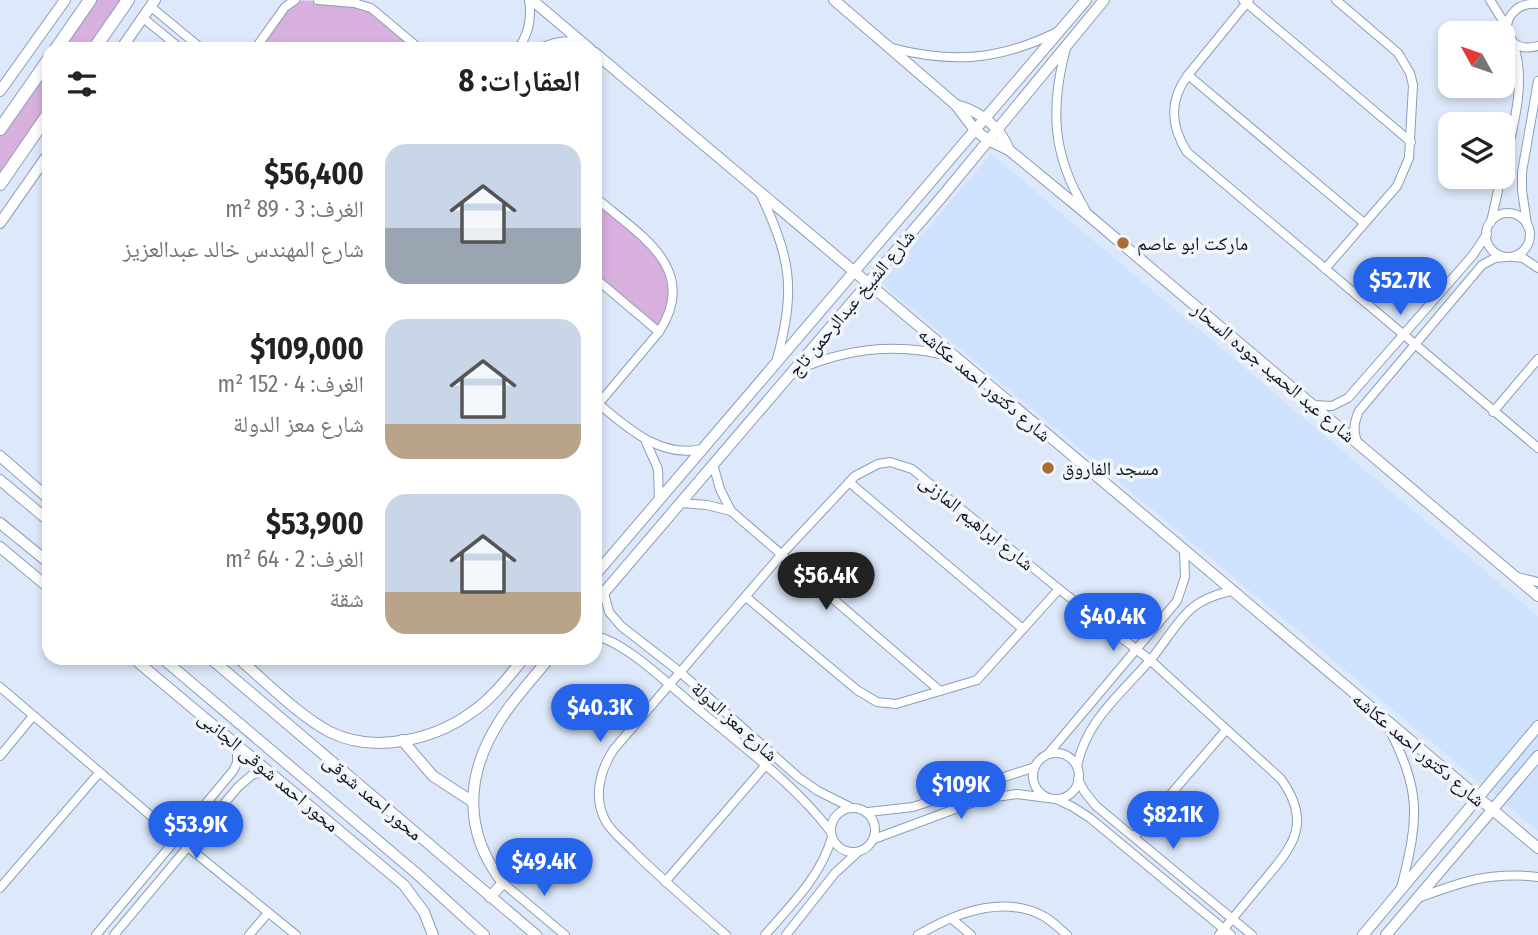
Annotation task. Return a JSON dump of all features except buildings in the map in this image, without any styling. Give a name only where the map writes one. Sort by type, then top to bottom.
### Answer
[{"type":"main road","points":[[61,42],[90,0]]},
{"type":"main road","points":[[99,42],[128,0]]},
{"type":"main road","points":[[0,129],[42,69]]},
{"type":"main road","points":[[0,184],[42,124]]},
{"type":"street","points":[[0,91],[65,0]]},
{"type":"street","points":[[260,42],[285,8],[295,0]]},
{"type":"street","points":[[318,0],[354,3],[370,8],[411,42]]},
{"type":"street","points":[[531,0],[582,42]]},
{"type":"street","points":[[522,42],[530,26],[531,0]]},
{"type":"street","name":"شارع عبد الحميد جوده السحار","points":[[834,0],[956,105],[975,130],[1009,150],[1088,215],[1538,596]]},
{"type":"street","name":"شارع الشيخ عبدالرحمن تاج","points":[[602,567],[1086,0]]},
{"type":"street","points":[[1325,269],[1397,186],[1407,165],[1411,142],[1413,85],[1405,63],[1398,53],[1336,0]]},
{"type":"street","points":[[1490,0],[1503,21]]},
{"type":"street","name":"شارع الشيخ عبدالرحمن تاج","points":[[604,593],[998,129],[1100,1]]},
{"type":"street","points":[[1411,142],[1246,1],[1180,86],[1172,112],[1174,126],[1187,152],[1538,448]]},
{"type":"street","points":[[1507,21],[1515,7],[1532,2]]},
{"type":"street","points":[[126,42],[153,3],[195,42]]},
{"type":"street","points":[[142,17],[172,42]]},
{"type":"street","points":[[892,48],[920,55],[978,57],[1025,47],[1059,31]]},
{"type":"street","points":[[556,42],[574,42]]},
{"type":"street","points":[[1068,42],[1055,101],[1056,131],[1062,161],[1073,189],[1088,215]]},
{"type":"street","points":[[1516,43],[1524,48],[1538,46]]},
{"type":"street","points":[[1514,112],[1520,79],[1516,50]]},
{"type":"street","name":"شارع دكتور احمد عكاشه","points":[[602,59],[1538,848]]},
{"type":"street","points":[[1188,75],[1364,223]]},
{"type":"street","points":[[1487,234],[1492,249],[1510,257],[1525,250],[1528,244],[1529,228],[1522,190],[1522,173],[1538,81]]},
{"type":"street","name":"شارع عبد الحميد جوده السحار","points":[[956,105],[985,118],[998,129],[1009,150]]},
{"type":"street","points":[[0,223],[42,163]]},
{"type":"street","points":[[1313,405],[1332,406],[1348,398],[1473,255],[1487,234],[1499,189]]},
{"type":"street","points":[[760,193],[779,235],[789,275],[788,316],[776,363]]},
{"type":"street","points":[[602,203],[656,249],[666,261],[674,290],[673,305],[659,332],[602,397]]},
{"type":"street","points":[[1491,222],[1496,217],[1517,215],[1538,242]]},
{"type":"street","points":[[1357,442],[1354,421],[1359,411],[1482,265],[1495,258],[1510,257],[1522,258],[1538,268]]},
{"type":"street","points":[[602,284],[659,332]]},
{"type":"street","points":[[792,372],[840,354],[879,348],[917,349],[955,358]]},
{"type":"street","points":[[1493,412],[1538,359]]},
{"type":"street","points":[[602,408],[644,439],[673,450],[703,449]]},
{"type":"street","points":[[644,439],[658,469],[659,501]]},
{"type":"street","points":[[0,456],[42,493]]},
{"type":"street","name":"شارع ابراهيم المازنى","points":[[726,935],[665,882],[605,821],[599,792],[605,762],[781,555],[849,482],[878,464],[890,462],[912,469],[1150,660],[1281,779],[1292,797],[1297,818],[1291,848],[1221,932]]},
{"type":"street","points":[[713,464],[720,489],[731,511],[940,691]]},
{"type":"street","points":[[0,480],[42,515]]},
{"type":"street","points":[[849,482],[1023,629]]},
{"type":"street","points":[[681,503],[731,511]]},
{"type":"street","points":[[0,523],[42,558]]},
{"type":"street","points":[[0,547],[42,582]]},
{"type":"street","points":[[765,935],[815,875],[828,853],[835,818],[850,807],[867,812],[913,807],[1035,766],[1177,601],[1185,577],[1184,551]]},
{"type":"street","points":[[1514,576],[1538,582]]},
{"type":"street","points":[[746,597],[868,698],[896,704],[977,680],[1059,589]]},
{"type":"street","points":[[1231,591],[1217,594],[1191,609],[1100,716],[1086,736],[1077,766],[1078,779],[1096,806],[1252,935]]},
{"type":"street","name":"شارع معز الدولة","points":[[604,593],[609,612],[621,626],[680,672],[798,777],[818,791],[850,807]]},
{"type":"street","name":"شارع معز الدولة","points":[[602,638],[613,641],[765,766],[805,802],[831,835]]},
{"type":"street","name":"محور احمد شوقى الجانبى","points":[[141,665],[404,885],[424,912],[433,935]]},
{"type":"street","name":"محور احمد شوقى","points":[[170,665],[416,873],[484,935]]},
{"type":"street","name":"محور احمد شوقى","points":[[218,665],[536,935]]},
{"type":"street","points":[[246,665],[317,724],[349,739],[376,742],[402,740],[440,730],[474,711],[518,665]]},
{"type":"street","points":[[544,665],[500,719],[489,739],[474,780],[473,802],[477,838],[489,864],[503,883],[565,935]]},
{"type":"street","points":[[0,687],[99,773],[296,935]]},
{"type":"street","points":[[286,723],[299,709]]},
{"type":"street","points":[[0,756],[33,716]]},
{"type":"street","points":[[1383,717],[1401,752],[1414,798],[1413,841],[1400,891]]},
{"type":"street","points":[[1538,726],[1367,931],[1384,935],[1538,756]]},
{"type":"street","points":[[1134,837],[1226,730]]},
{"type":"street","points":[[402,740],[433,776],[473,802]]},
{"type":"street","points":[[96,935],[233,771],[238,753],[237,744]]},
{"type":"street","points":[[1048,754],[1067,756],[1077,766]]},
{"type":"street","points":[[665,882],[765,766]]},
{"type":"street","points":[[1035,766],[1033,781],[1041,794],[1073,807],[1090,818],[1221,932],[1231,935]]},
{"type":"street","points":[[114,935],[245,780],[268,770]]},
{"type":"street","points":[[0,888],[99,773]]},
{"type":"street","points":[[786,935],[835,873],[874,839],[982,799],[1017,794],[1052,798],[1068,795],[1073,791],[1078,779]]},
{"type":"street","points":[[867,812],[875,825],[874,839]]},
{"type":"street","points":[[831,835],[835,843],[845,851],[859,852]]},
{"type":"street","points":[[404,885],[416,873]]},
{"type":"street","points":[[1418,898],[1474,878],[1494,874],[1538,877]]},
{"type":"street","points":[[490,897],[503,883]]},
{"type":"street","points":[[918,935],[987,907],[1027,910],[1045,918],[1067,935]]},
{"type":"street","points":[[249,935],[268,913]]},
{"type":"street","points":[[952,919],[971,935]]},
{"type":"shaded area","points":[[90,0],[130,0],[99,42],[61,42]]},
{"type":"shaded area","points":[[295,0],[363,4],[411,42],[261,42]]},
{"type":"shaded area","points":[[42,69],[42,123],[0,184],[0,129]]},
{"type":"shaded area","points":[[991,154],[1538,616],[1538,831],[881,283]]},
{"type":"shaded area","points":[[602,203],[656,249],[674,290],[659,332],[602,284]]},
{"type":"place","name":"ماركت ابو عاصم","points":[[1123,243]]},
{"type":"place","name":"مسجد الفاروق","points":[[1048,468]]}]
